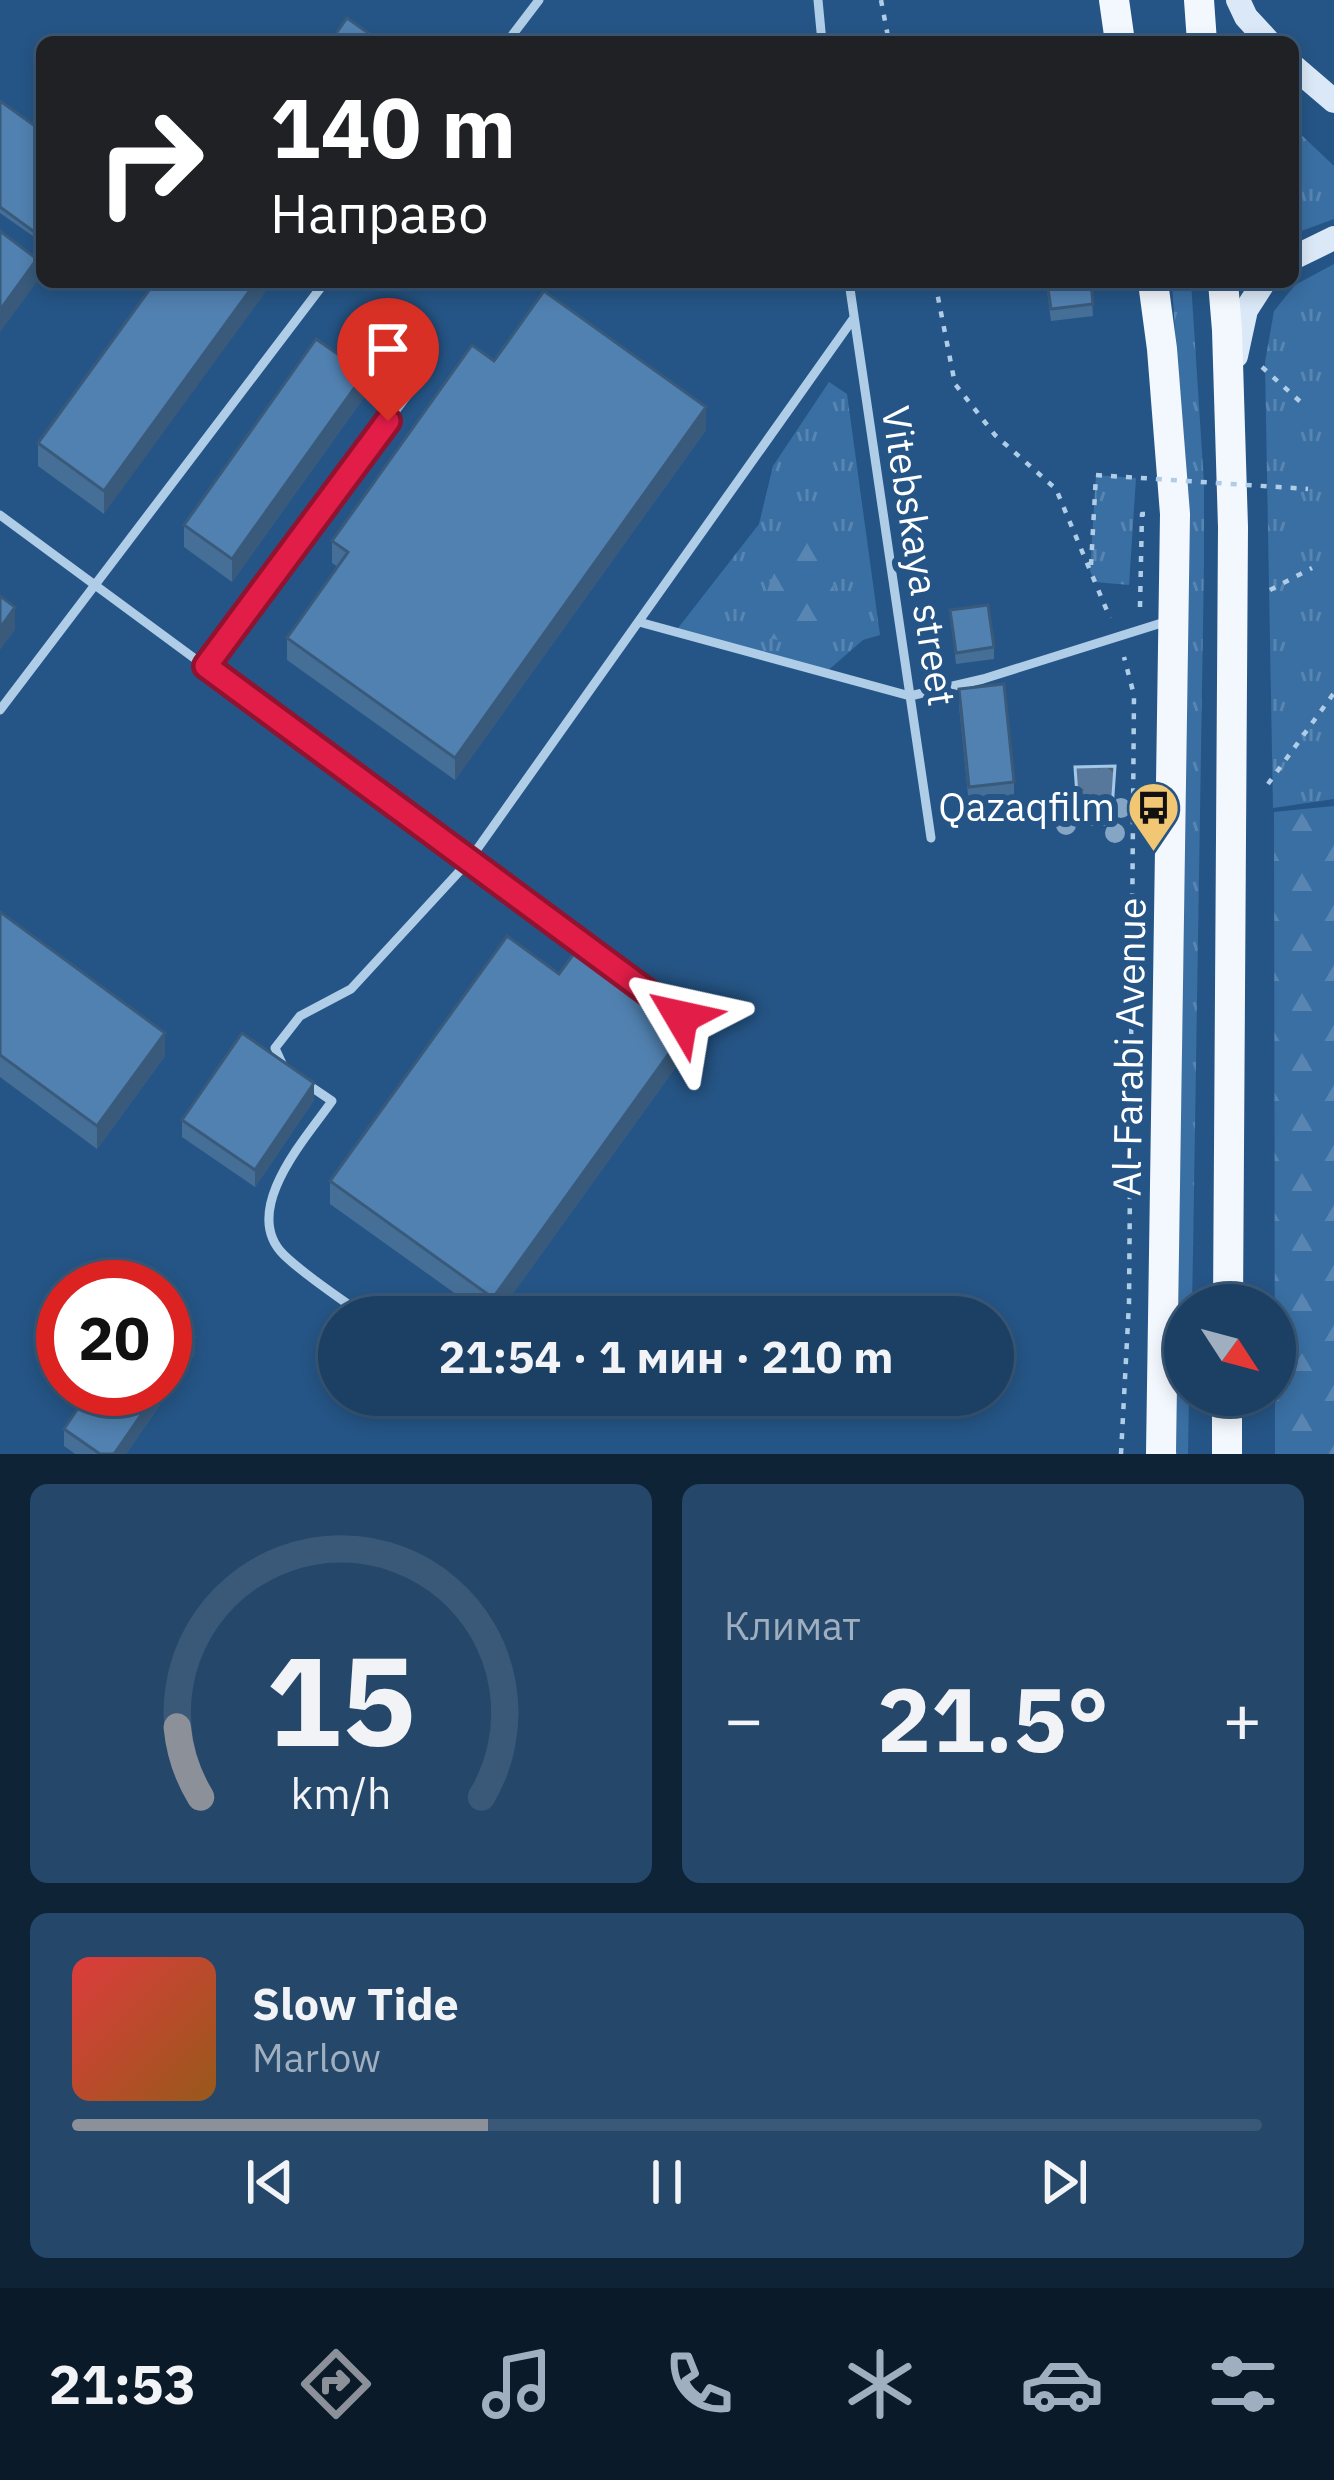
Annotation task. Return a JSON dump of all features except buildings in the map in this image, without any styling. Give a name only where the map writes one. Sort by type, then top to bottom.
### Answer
[{"type":"main road","points":[[1114,0],[1119,36]]},
{"type":"main road","points":[[1198,0],[1201,36]]},
{"type":"main road","name":"Al-Farabi Avenue","points":[[1154,288],[1175,509],[1161,1454]]},
{"type":"main road","points":[[1223,288],[1233,527],[1228,1284]]},
{"type":"main road","points":[[1227,1416],[1227,1454]]},
{"type":"street","points":[[1238,0],[1264,36]]},
{"type":"street","points":[[1299,71],[1334,101]]},
{"type":"street","points":[[1299,255],[1334,238]]},
{"type":"street","points":[[1229,400],[1239,335],[1246,310],[1260,288]]},
{"type":"lane","points":[[512,36],[539,0]]},
{"type":"lane","points":[[818,0],[822,36]]},
{"type":"lane","points":[[0,710],[320,288]]},
{"type":"lane","name":"Vitebskaya street","points":[[850,288],[931,838]]},
{"type":"lane","points":[[338,1296],[280,1252],[267,1224],[280,1174],[332,1101],[286,1070],[275,1048],[300,1016],[351,989],[468,862],[853,319]]},
{"type":"lane","points":[[206,666],[414,386]]},
{"type":"lane","points":[[0,515],[643,989]]},
{"type":"lane","points":[[639,622],[910,696],[983,679],[1173,620]]},
{"type":"path","points":[[881,0],[888,36]]},
{"type":"path","points":[[936,288],[956,384],[994,435],[1056,489],[1119,638],[1134,695],[1129,1303],[1121,1454]]},
{"type":"path","points":[[1262,367],[1305,406]]},
{"type":"path","points":[[1090,571],[1096,475],[1308,489]]},
{"type":"path","points":[[1270,590],[1312,568]]},
{"type":"path","points":[[1268,784],[1334,693]]},
{"type":"green space","points":[[1299,133],[1334,166],[1334,219],[1299,232]]},
{"type":"green space","points":[[1334,264],[1334,799],[1273,808],[1265,362],[1274,311],[1299,283]]},
{"type":"green space","points":[[1172,288],[1191,288],[1204,483],[1192,1284],[1178,1284],[1188,619]]},
{"type":"green space","points":[[829,382],[847,394],[880,635],[863,640],[825,673],[675,632],[759,524],[773,466]]},
{"type":"green space","points":[[1096,475],[1136,478],[1129,585],[1095,582],[1090,571]]},
{"type":"green space","points":[[809,512],[826,516],[834,609],[815,645],[759,637],[768,587]]},
{"type":"green space","points":[[1334,806],[1334,1454],[1275,1454],[1275,1416],[1296,1416],[1296,1284],[1275,1284],[1274,812]]},
{"type":"green space","points":[[1177,1416],[1189,1416],[1188,1454],[1176,1454]]},
{"type":"water","points":[[1115,766],[1111,824],[1079,824],[1075,767]]},
{"type":"place","name":"Qazaqfilm","points":[[1154,853]]},
{"type":"route","points":[[388,421],[206,666],[681,1017]]}]
